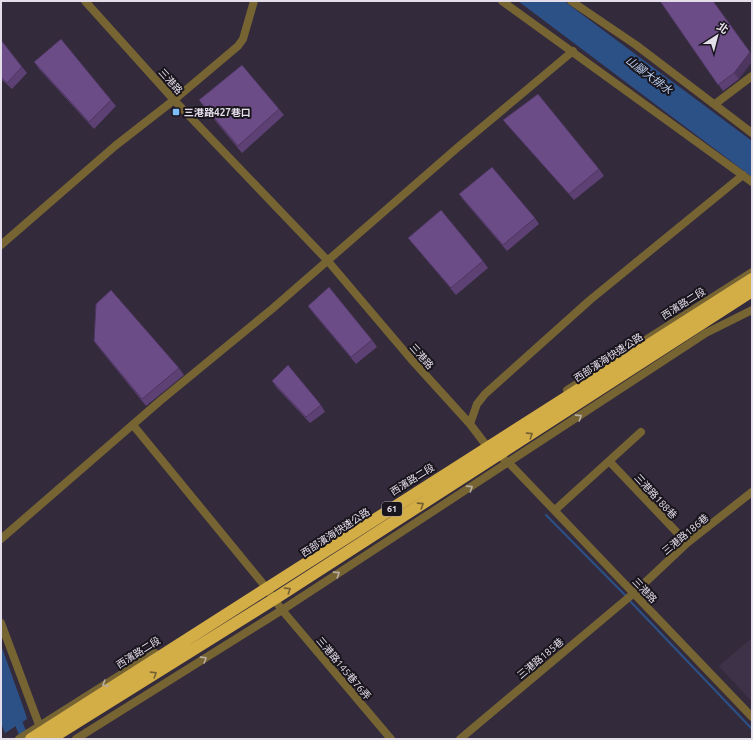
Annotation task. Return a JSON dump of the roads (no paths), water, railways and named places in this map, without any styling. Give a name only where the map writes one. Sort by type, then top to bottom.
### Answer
[{"type":"highway","name":"西部濱海快速公路","points":[[31,739],[752,279]]},
{"type":"highway","name":"61","points":[[50,739],[276,598],[752,291]]},
{"type":"street","name":"三港路","points":[[85,1],[174,100],[327,260],[411,359],[470,424],[486,445],[509,463],[555,510],[752,717]]},
{"type":"street","points":[[1,245],[115,146],[174,100],[238,46],[243,39],[254,1]]},
{"type":"street","points":[[502,1],[752,182]]},
{"type":"street","points":[[571,1],[636,45],[715,104],[752,134]]},
{"type":"street","points":[[1,539],[132,425],[573,51]]},
{"type":"street","points":[[715,104],[752,76]]},
{"type":"street","points":[[470,424],[477,404],[485,394],[590,300],[743,175]]},
{"type":"street","name":"西濱路二段","points":[[19,739],[486,445],[627,351],[752,272]]},
{"type":"street","points":[[76,739],[282,610],[706,333],[752,310]]},
{"type":"street","name":"三港路145巷76弄","points":[[132,425],[264,584],[282,610],[391,739]]},
{"type":"street","points":[[555,510],[610,462],[641,432]]},
{"type":"street","name":"三港路188巷","points":[[610,462],[687,543]]},
{"type":"street","name":"三港路186巷","points":[[634,593],[687,543],[752,492]]},
{"type":"street","name":"三港路185巷","points":[[460,739],[634,593]]},
{"type":"street","points":[[1,623],[45,739]]},
{"type":"water","name":"山腳大排水","points":[[518,1],[564,1],[752,141],[752,177]]},
{"type":"water","points":[[1,645],[27,719],[5,733],[1,723]]},
{"type":"waterway","points":[[546,515],[626,596]]},
{"type":"waterway","points":[[629,600],[752,729]]},
{"type":"waterway","points":[[15,714],[25,739]]},
{"type":"place","name":"三港路427巷口","points":[[176,112]]}]
